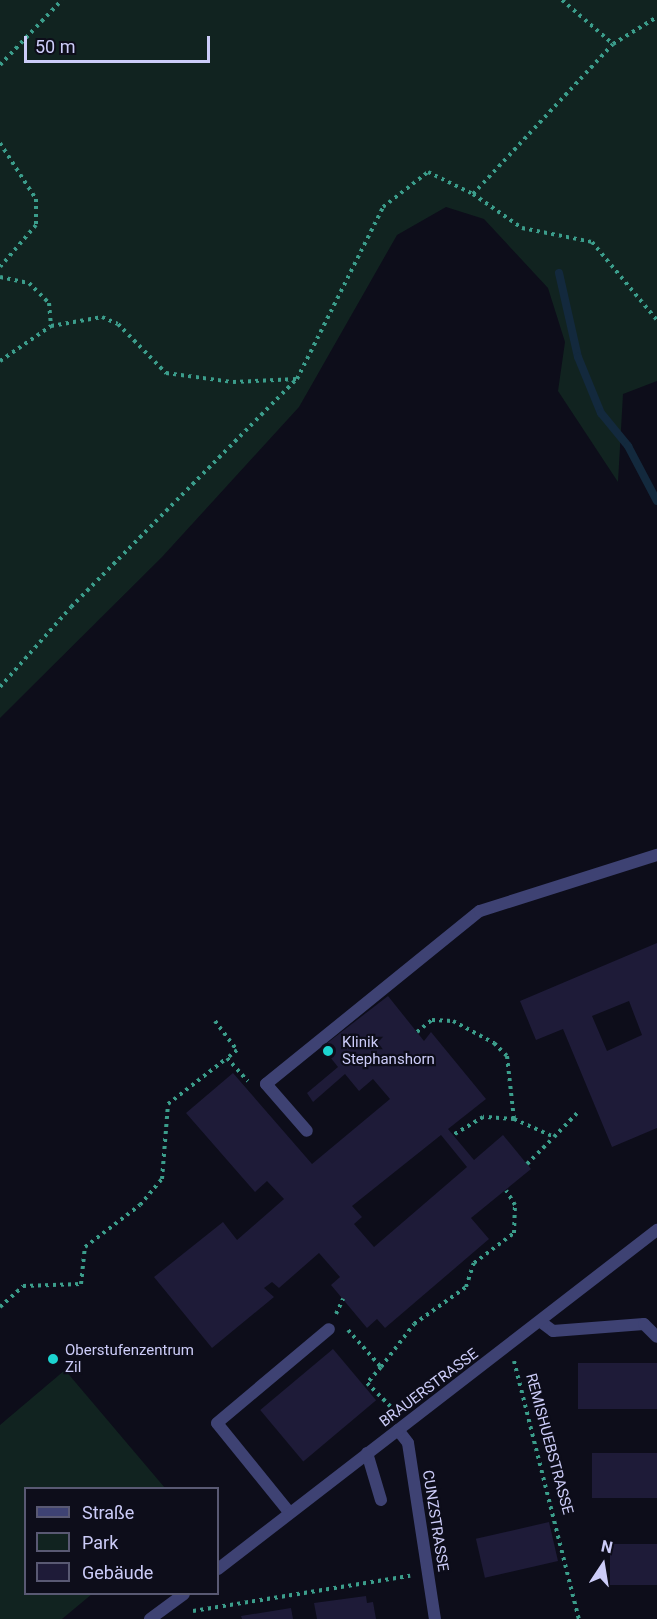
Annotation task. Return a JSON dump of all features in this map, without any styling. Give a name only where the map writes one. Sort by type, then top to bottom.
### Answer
[{"type":"street","points":[[307,1131],[266,1084],[480,911],[657,855]]},
{"type":"street","name":"BRAUERSTRASSE","points":[[219,1568],[289,1512],[510,1346],[657,1230]]},
{"type":"street","points":[[541,1322],[553,1331],[644,1324],[657,1336]]},
{"type":"street","points":[[289,1512],[217,1423],[330,1329]]},
{"type":"street","name":"CUNZSTRASSE","points":[[398,1430],[408,1443],[435,1619]]},
{"type":"street","points":[[367,1453],[381,1500]]},
{"type":"street","points":[[150,1619],[180,1595]]},
{"type":"path","points":[[0,64],[62,0]]},
{"type":"path","points":[[562,0],[613,44]]},
{"type":"path","points":[[473,194],[613,44],[657,17]]},
{"type":"path","points":[[0,143],[36,199],[36,225],[0,267]]},
{"type":"path","points":[[0,687],[71,607],[297,380],[383,207],[428,172],[473,194],[522,228],[592,242],[657,320]]},
{"type":"path","points":[[0,277],[29,283],[49,303],[51,326]]},
{"type":"path","points":[[0,361],[51,326],[102,317],[118,324],[166,373],[233,382],[297,380]]},
{"type":"path","points":[[417,1032],[432,1020],[453,1022],[502,1048],[509,1064],[514,1119]]},
{"type":"path","points":[[0,1307],[23,1286],[81,1284],[85,1247],[140,1206],[162,1179],[168,1104],[237,1050],[215,1021]]},
{"type":"path","points":[[227,1058],[248,1081],[266,1084]]},
{"type":"path","points":[[527,1164],[580,1110]]},
{"type":"path","points":[[453,1135],[483,1117],[514,1119],[554,1137]]},
{"type":"path","points":[[397,1413],[368,1383],[414,1324],[466,1287],[474,1263],[514,1233],[515,1205],[506,1190]]},
{"type":"path","points":[[335,1315],[381,1367]]},
{"type":"path","name":"REMISHUEBSTRASSE","points":[[510,1346],[538,1440],[579,1619]]},
{"type":"path","points":[[184,1613],[429,1575]]},
{"type":"green space","points":[[0,0],[657,0],[657,381],[623,394],[618,482],[558,391],[565,342],[548,288],[484,219],[446,207],[397,235],[299,407],[162,557],[0,718]]},
{"type":"green space","points":[[65,1370],[164,1487],[24,1487],[24,1595],[91,1595],[62,1619],[0,1619],[0,1425]]},
{"type":"building","points":[[657,943],[657,1128],[612,1147],[563,1029],[536,1040],[520,1001]],"holes":[[[629,1001],[642,1035],[607,1051],[592,1016]]]},
{"type":"building","points":[[388,996],[424,1041],[431,1032],[486,1099],[448,1129],[474,1160],[503,1135],[531,1169],[471,1218],[489,1239],[385,1328],[377,1319],[367,1328],[331,1285],[340,1277],[319,1253],[279,1288],[272,1282],[264,1288],[274,1297],[212,1348],[154,1277],[223,1222],[237,1240],[284,1199],[267,1181],[255,1192],[186,1113],[233,1073],[312,1164],[390,1099],[373,1079],[359,1091],[345,1074],[313,1102],[307,1093],[338,1067],[322,1047]],"holes":[[[441,1135],[467,1167],[374,1247],[354,1224],[362,1217],[352,1206]]]},
{"type":"building","points":[[333,1349],[376,1400],[303,1461],[260,1410]]},
{"type":"building","points":[[578,1363],[657,1363],[657,1409],[578,1409]]},
{"type":"building","points":[[592,1453],[657,1453],[657,1498],[592,1498]]},
{"type":"building","points":[[549,1522],[558,1561],[485,1578],[476,1539]]},
{"type":"building","points":[[610,1544],[657,1544],[657,1585],[610,1585]]},
{"type":"building","points":[[366,1596],[367,1603],[373,1602],[376,1619],[317,1619],[314,1603]]},
{"type":"building","points":[[291,1608],[293,1619],[242,1619],[241,1616]]},
{"type":"waterway","points":[[559,273],[578,357],[601,413],[628,446],[657,501]]},
{"type":"place","name":"Klinik Stephanshorn","points":[[328,1051]]},
{"type":"place","name":"Oberstufenzentrum Zil","points":[[53,1359]]}]
